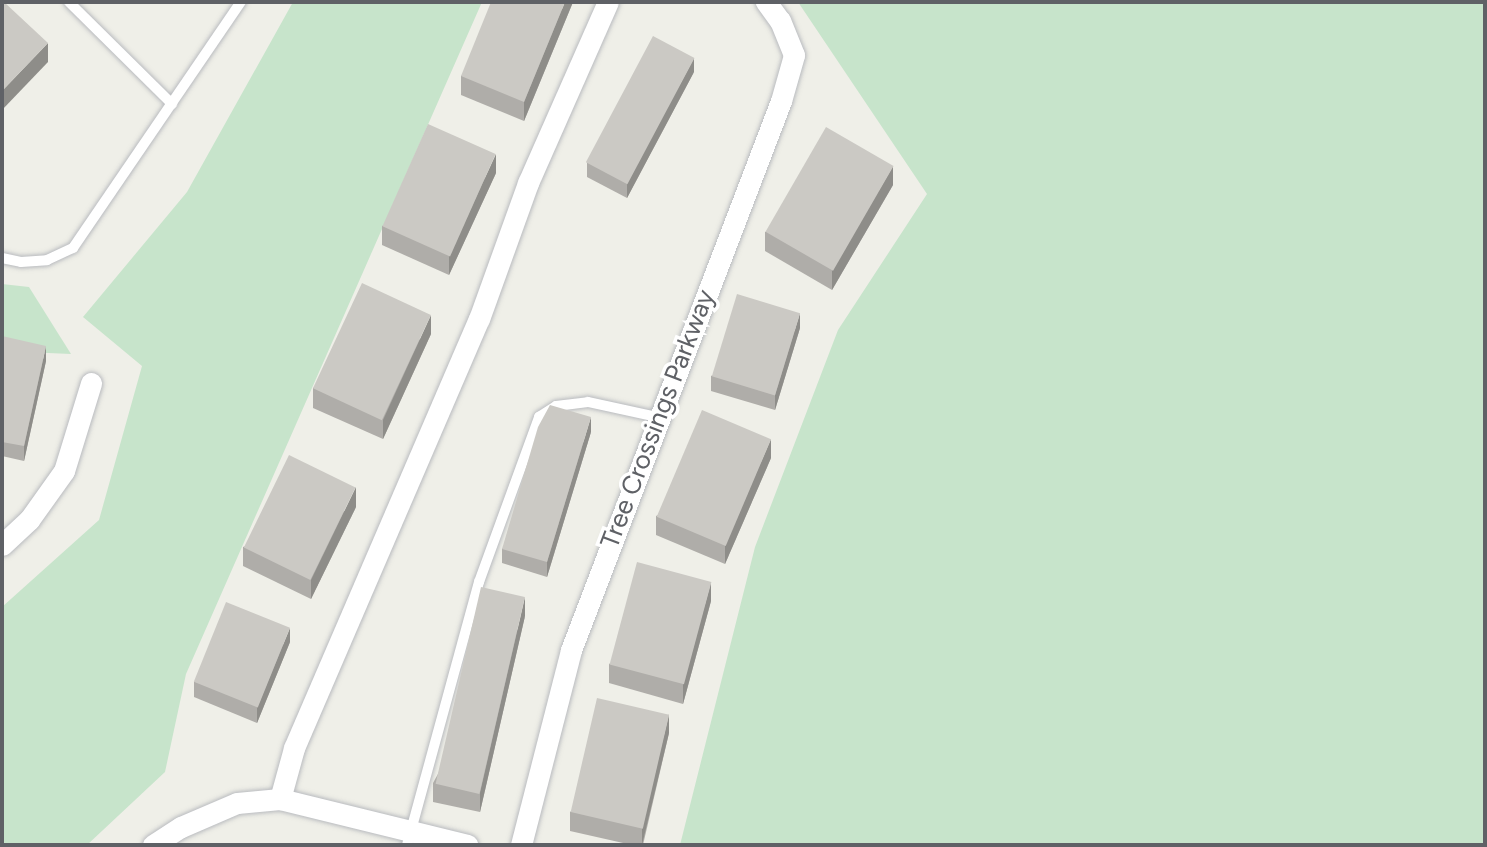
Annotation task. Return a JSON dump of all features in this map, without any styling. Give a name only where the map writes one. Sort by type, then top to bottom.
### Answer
[{"type":"street","points":[[280,799],[294,748],[479,319],[528,183],[608,2]]},
{"type":"street","name":"Tree Crossings Parkway","points":[[521,845],[571,650],[657,416],[781,101],[794,55],[780,21],[766,2]]},
{"type":"street","points":[[2,545],[29,520],[64,471],[91,383]]},
{"type":"street","points":[[153,845],[181,827],[237,803],[280,799],[409,838],[467,845]]},
{"type":"lane","points":[[69,2],[172,104]]},
{"type":"lane","points":[[2,258],[20,262],[47,260],[73,248],[241,2]]},
{"type":"lane","points":[[409,838],[479,582],[540,416],[556,406],[588,402],[657,416]]},
{"type":"green space","points":[[293,2],[482,2],[186,674],[165,772],[87,845],[2,845],[2,607],[99,520],[142,366],[83,317],[187,192]]},
{"type":"green space","points":[[798,2],[1485,2],[1485,845],[680,845],[755,547],[838,330],[927,194]]},
{"type":"green space","points":[[2,284],[29,287],[71,354],[2,351]]},
{"type":"building","points":[[2,2],[48,43],[2,91]]},
{"type":"building","points":[[491,2],[565,2],[524,102],[461,76]]},
{"type":"building","points":[[653,36],[694,58],[627,184],[586,162]]},
{"type":"building","points":[[428,124],[496,154],[450,256],[382,226]]},
{"type":"building","points":[[826,127],[894,166],[833,271],[766,232]]},
{"type":"building","points":[[362,283],[431,315],[382,420],[313,388]]},
{"type":"building","points":[[737,294],[800,313],[775,396],[712,376]]},
{"type":"building","points":[[2,336],[46,346],[24,446],[2,442]]},
{"type":"building","points":[[550,405],[591,417],[547,562],[502,549],[538,427]]},
{"type":"building","points":[[702,410],[771,439],[726,546],[657,517]]},
{"type":"building","points":[[289,455],[356,487],[310,580],[244,548]]},
{"type":"building","points":[[637,562],[711,582],[684,684],[610,664]]},
{"type":"building","points":[[481,587],[525,597],[479,794],[436,784]]},
{"type":"building","points":[[226,602],[290,628],[258,708],[194,682]]},
{"type":"building","points":[[597,698],[669,715],[643,829],[571,812]]}]
